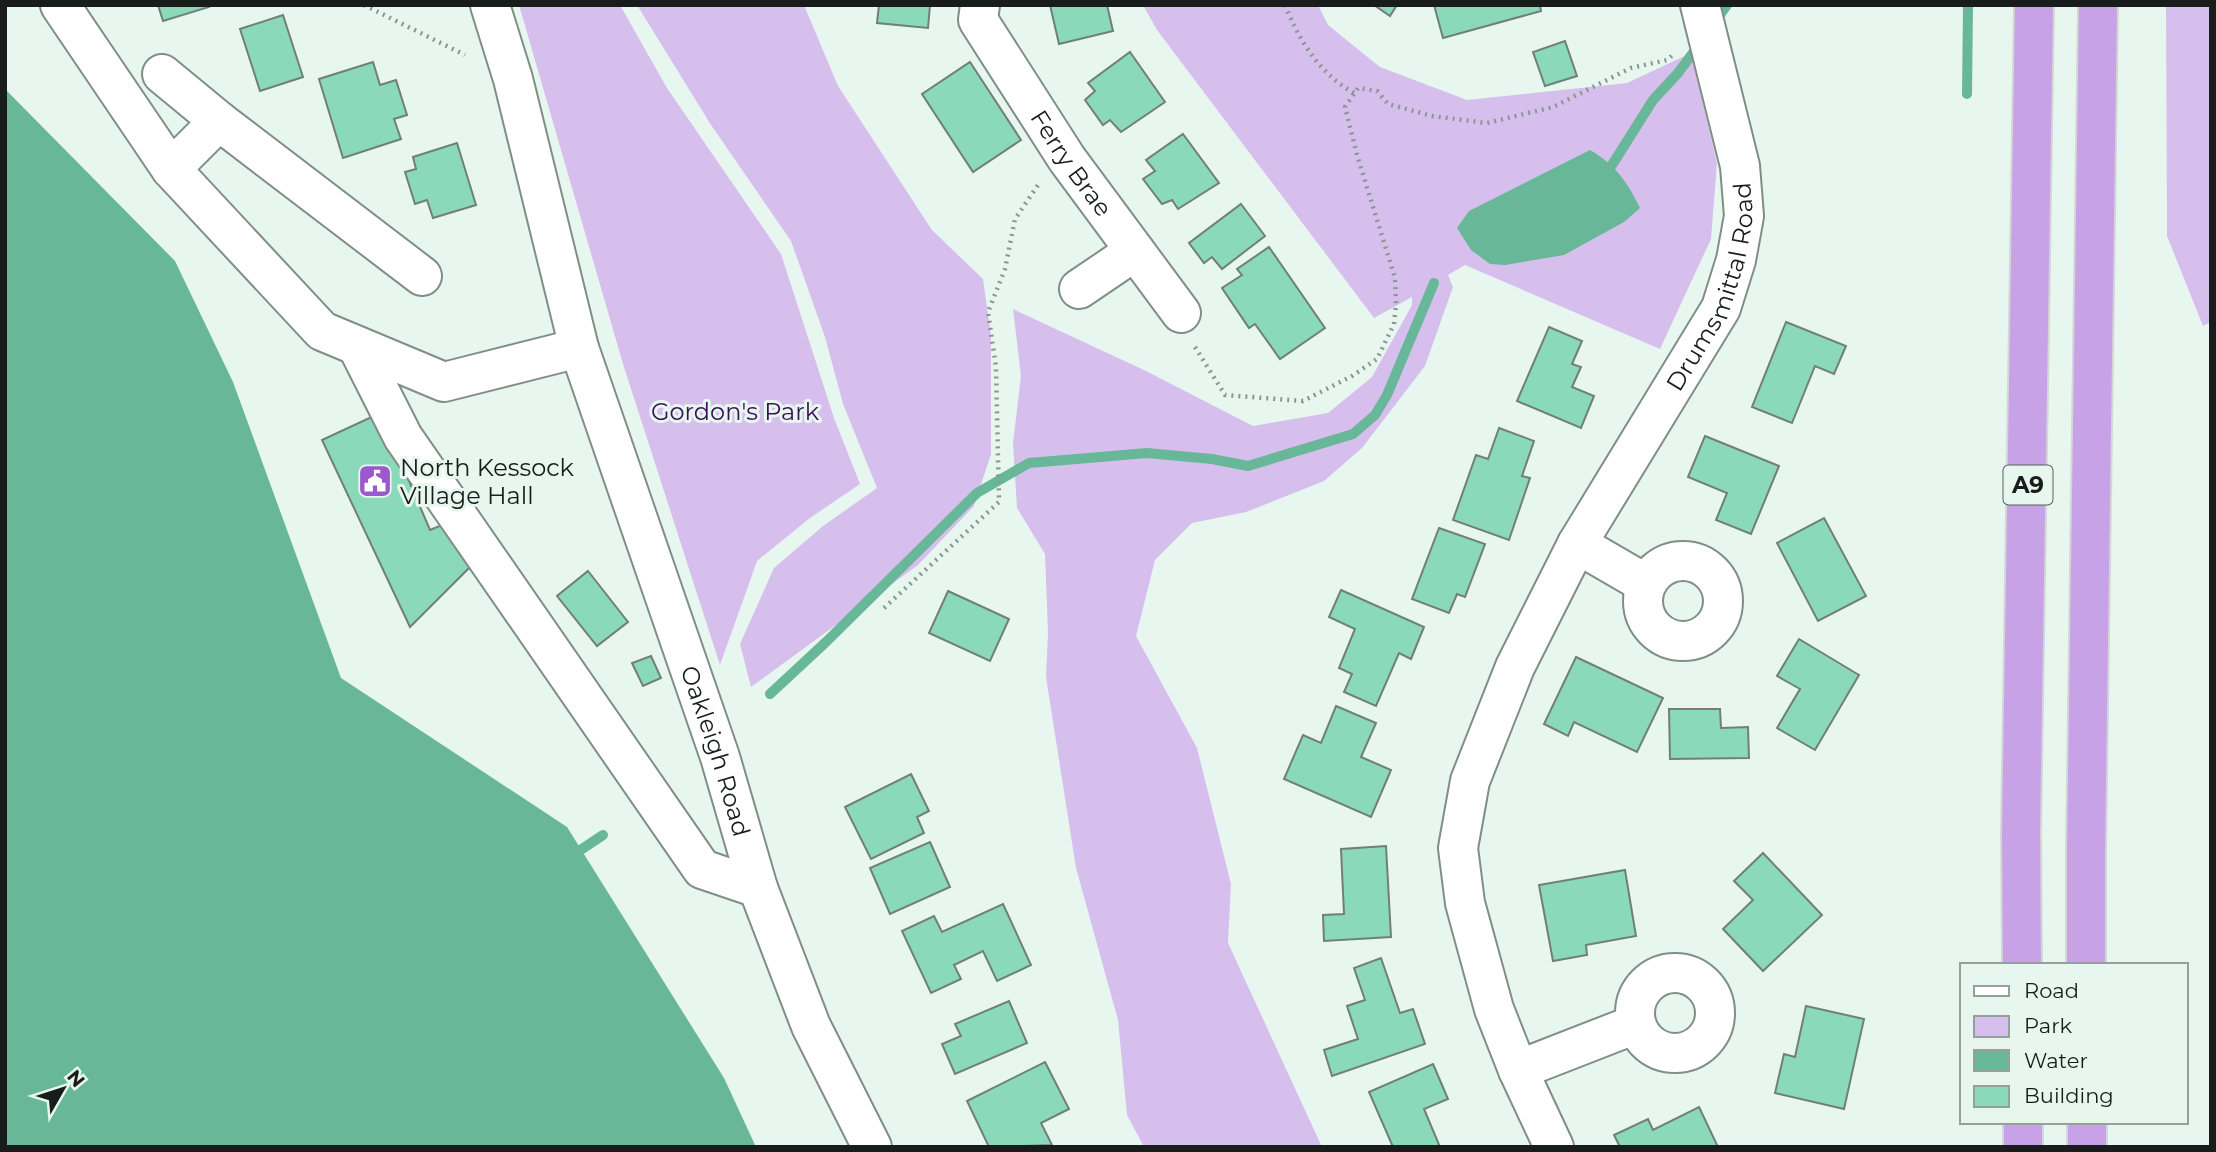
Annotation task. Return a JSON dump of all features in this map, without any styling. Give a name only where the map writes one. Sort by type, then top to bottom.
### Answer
[{"type":"highway","name":"A9","points":[[2022,963],[2021,832],[2034,5]]},
{"type":"highway","points":[[2087,963],[2086,849],[2098,5]]},
{"type":"highway","points":[[2023,1124],[2023,1147]]},
{"type":"highway","points":[[2087,1124],[2087,1147]]},
{"type":"street","points":[[60,5],[171,169],[321,331],[444,382],[579,348]]},
{"type":"street","name":"Oakleigh Road","points":[[490,5],[513,79],[579,348],[720,757],[758,888],[811,1026],[872,1147]]},
{"type":"street","name":"Ferry Brae","points":[[980,5],[978,20],[1067,159],[1181,313]]},
{"type":"street","name":"Drumsmittal Road","points":[[1555,1147],[1518,1070],[1494,1009],[1465,903],[1458,848],[1470,781],[1515,667],[1577,544],[1721,308],[1736,260],[1744,216],[1740,166],[1703,16]]},
{"type":"street","points":[[162,74],[219,121],[422,276]]},
{"type":"street","points":[[171,169],[219,121]]},
{"type":"street","points":[[1079,289],[1135,251]]},
{"type":"street","points":[[357,346],[407,442],[702,869],[758,888]]},
{"type":"street","points":[[1577,544],[1646,584]]},
{"type":"street","points":[[1518,1070],[1636,1024]]},
{"type":"path","points":[[364,5],[513,79]]},
{"type":"path","points":[[1285,5],[1309,54],[1336,83],[1354,93]]},
{"type":"path","points":[[1181,313],[1178,320],[1225,395],[1303,401],[1352,376],[1377,359],[1394,324],[1396,304],[1395,278],[1345,107],[1358,88],[1377,91],[1388,104],[1432,116],[1487,123],[1553,107],[1631,68],[1667,60],[1703,16]]},
{"type":"path","points":[[884,607],[999,502],[996,367],[988,313],[1006,269],[1015,219],[1037,186],[1067,159]]},
{"type":"green space","name":"Gordon's Park","points":[[519,5],[620,5],[667,88],[781,254],[834,418],[860,484],[810,518],[757,561],[720,665],[623,364]]},
{"type":"green space","points":[[637,5],[804,5],[838,86],[932,230],[983,279],[991,336],[991,454],[974,506],[918,565],[751,687],[740,644],[774,568],[823,526],[877,488],[843,404],[825,337],[791,241],[711,125]]},
{"type":"green space","points":[[1143,5],[1318,5],[1328,25],[1380,67],[1467,100],[1627,83],[1691,53],[1717,163],[1711,239],[1660,349],[1465,265],[1448,275],[1453,287],[1425,366],[1362,448],[1324,481],[1246,512],[1192,523],[1155,560],[1136,636],[1197,748],[1231,884],[1228,943],[1322,1147],[1144,1147],[1127,1115],[1118,1020],[1076,868],[1046,677],[1048,633],[1045,554],[1017,508],[1013,443],[1021,376],[1013,309],[1146,371],[1253,426],[1328,413],[1372,377],[1412,305],[1412,297],[1374,318],[1157,30]]},
{"type":"green space","points":[[2166,5],[2211,5],[2211,322],[2203,326],[2167,236]]},
{"type":"water","points":[[5,89],[175,261],[233,382],[341,678],[567,827],[724,1078],[756,1147],[5,1147]]},
{"type":"water","points":[[1590,150],[1620,175],[1640,208],[1624,222],[1564,255],[1505,265],[1490,264],[1471,250],[1457,228],[1469,211]]},
{"type":"building","points":[[158,5],[208,5],[209,7],[163,21]]},
{"type":"building","points":[[879,5],[930,5],[928,28],[877,23]]},
{"type":"building","points":[[1050,5],[1107,5],[1113,31],[1059,44]]},
{"type":"building","points":[[1374,5],[1397,5],[1390,16]]},
{"type":"building","points":[[1434,5],[1540,5],[1541,11],[1443,38]]},
{"type":"building","points":[[283,15],[303,77],[260,91],[240,29]]},
{"type":"building","points":[[1565,41],[1577,76],[1545,86],[1533,52]]},
{"type":"building","points":[[1130,52],[1165,102],[1121,132],[1110,120],[1103,125],[1085,100],[1095,91],[1088,83]]},
{"type":"building","points":[[373,62],[380,85],[396,80],[407,115],[394,119],[401,139],[343,158],[319,79]]},
{"type":"building","points":[[970,62],[1021,140],[973,172],[922,94]]},
{"type":"building","points":[[1183,134],[1219,183],[1178,209],[1172,200],[1162,204],[1143,179],[1155,171],[1146,160]]},
{"type":"building","points":[[457,143],[476,205],[433,218],[427,200],[415,204],[405,172],[416,169],[413,157]]},
{"type":"building","points":[[1241,204],[1265,236],[1222,269],[1212,257],[1204,263],[1189,243]]},
{"type":"building","points":[[1269,247],[1325,328],[1280,359],[1255,324],[1249,328],[1222,288],[1242,275],[1237,269]]},
{"type":"building","points":[[1786,322],[1846,346],[1834,374],[1815,366],[1792,423],[1752,407]]},
{"type":"building","points":[[1549,327],[1582,341],[1572,364],[1581,367],[1572,387],[1594,396],[1581,428],[1517,401]]},
{"type":"building","name":"North Kessock Village Hall","points":[[380,413],[430,530],[447,523],[473,564],[410,627],[322,440]]},
{"type":"building","points":[[1499,428],[1534,441],[1522,476],[1530,478],[1509,540],[1453,520],[1476,455],[1488,459]]},
{"type":"building","points":[[1705,436],[1779,466],[1751,534],[1716,520],[1727,493],[1688,477]]},
{"type":"building","points":[[1824,518],[1866,596],[1818,621],[1777,543]]},
{"type":"building","points":[[1439,528],[1485,544],[1465,597],[1457,594],[1449,613],[1412,599]]},
{"type":"building","points":[[588,571],[628,622],[597,646],[557,596]]},
{"type":"building","points":[[1341,590],[1424,627],[1411,659],[1399,653],[1376,706],[1344,692],[1352,674],[1339,668],[1355,629],[1329,617]]},
{"type":"building","points":[[948,591],[1009,619],[990,661],[929,633]]},
{"type":"building","points":[[1799,639],[1859,675],[1815,750],[1777,728],[1800,689],[1777,676]]},
{"type":"building","points":[[651,656],[661,678],[643,686],[632,663]]},
{"type":"building","points":[[1576,657],[1663,698],[1637,752],[1574,722],[1568,736],[1544,724]]},
{"type":"building","points":[[1336,706],[1376,723],[1361,757],[1391,770],[1371,817],[1284,779],[1303,735],[1321,743]]},
{"type":"building","points":[[1669,709],[1720,709],[1721,728],[1748,727],[1749,758],[1670,759]]},
{"type":"building","points":[[911,774],[929,811],[917,817],[924,833],[871,859],[845,807]]},
{"type":"building","points":[[930,842],[950,887],[890,914],[870,868]]},
{"type":"building","points":[[1386,846],[1391,937],[1324,941],[1323,915],[1344,914],[1341,849]]},
{"type":"building","points":[[1763,853],[1822,915],[1763,971],[1723,929],[1753,900],[1734,881]]},
{"type":"building","points":[[1625,870],[1636,936],[1586,945],[1587,955],[1553,961],[1539,885]]},
{"type":"building","points":[[1003,904],[1031,965],[997,981],[983,951],[954,965],[961,979],[931,993],[902,931],[934,916],[942,932]]},
{"type":"building","points":[[1381,958],[1400,1013],[1413,1009],[1425,1044],[1332,1076],[1324,1050],[1358,1039],[1347,1006],[1365,1000],[1354,968]]},
{"type":"building","points":[[1009,1001],[1027,1043],[955,1074],[942,1044],[961,1036],[955,1024]]},
{"type":"building","points":[[1806,1006],[1864,1019],[1844,1109],[1775,1093],[1784,1054],[1795,1057]]},
{"type":"building","points":[[1045,1062],[1069,1109],[1041,1123],[1052,1145],[989,1147],[967,1101]]},
{"type":"building","points":[[1433,1064],[1448,1099],[1424,1109],[1440,1147],[1393,1147],[1369,1092]]},
{"type":"building","points":[[1699,1107],[1718,1147],[1620,1147],[1614,1135],[1648,1119],[1653,1130]]},
{"type":"waterway","points":[[1714,23],[1727,5]]},
{"type":"waterway","points":[[1967,94],[1968,5]]},
{"type":"waterway","points":[[1612,165],[1653,100],[1701,42]]},
{"type":"waterway","points":[[770,694],[977,493],[1029,463],[1147,453],[1212,459],[1248,466],[1353,434],[1375,415],[1387,395],[1434,283]]},
{"type":"waterway","points":[[570,857],[603,835]]},
{"type":"place","name":"North Kessock Village Hall","points":[[375,481]]}]
